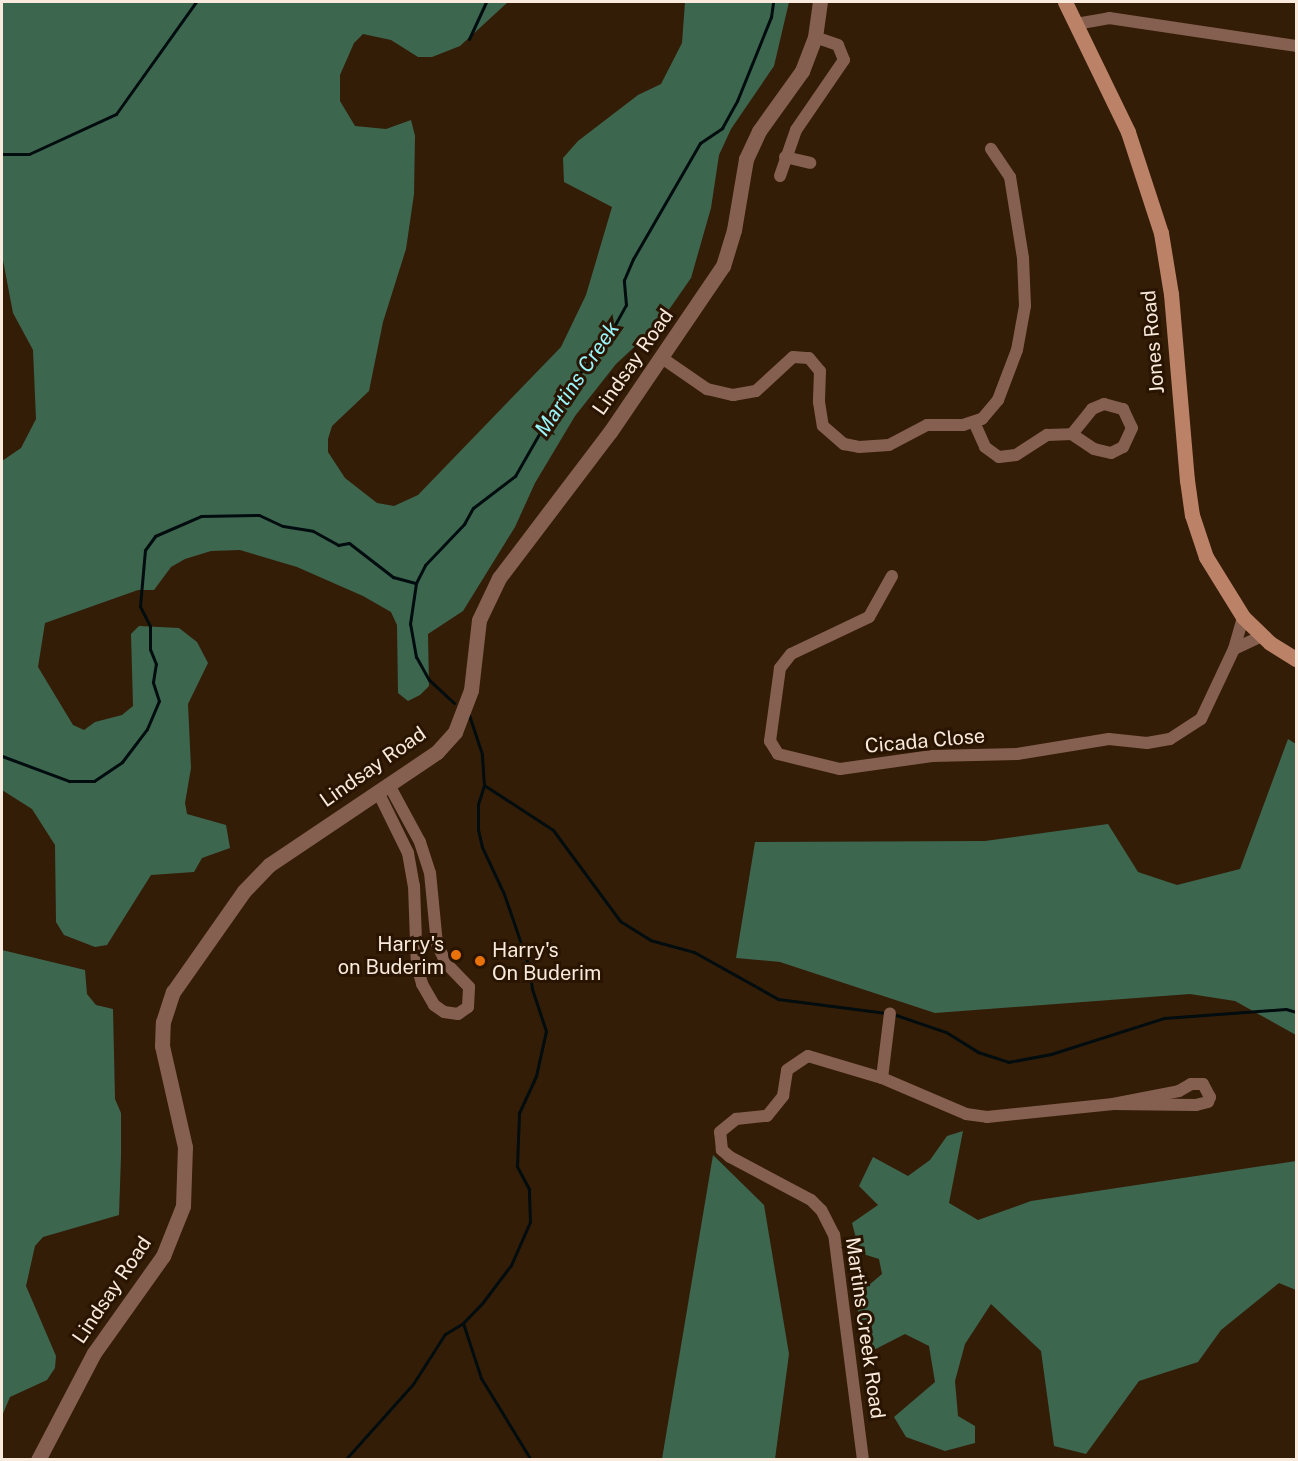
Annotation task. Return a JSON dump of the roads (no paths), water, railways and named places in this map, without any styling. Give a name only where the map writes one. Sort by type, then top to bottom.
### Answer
[{"type":"main road","name":"Jones Road","points":[[1065,2],[1128,132],[1161,232],[1192,515],[1206,558],[1243,616],[1262,636],[1296,659]]},
{"type":"street","name":"Lindsay Road","points":[[38,1460],[94,1353],[163,1256],[183,1206],[185,1147],[162,1046],[163,1022],[173,992],[256,878],[298,843],[437,752],[455,732],[471,690],[479,620],[499,578],[662,358],[723,266],[734,230],[743,170],[751,145],[802,71],[815,38],[820,2]]},
{"type":"street","points":[[1076,24],[1109,18],[1296,46]]},
{"type":"street","points":[[780,176],[796,130],[844,60],[838,45],[815,38]]},
{"type":"street","points":[[662,358],[707,388],[733,395],[756,391],[793,357],[809,358],[820,371],[819,402],[823,426],[844,444],[859,447],[889,445],[927,425],[974,422],[990,412],[998,400],[1017,350],[1025,306],[1023,258],[1010,177],[991,149]]},
{"type":"street","points":[[785,157],[810,163]]},
{"type":"street","points":[[974,422],[986,447],[999,458],[1016,455],[1047,435],[1072,434],[1094,449],[1111,453],[1127,443],[1131,419],[1118,406],[1104,404],[1092,409],[1072,434]]},
{"type":"street","name":"Cicada Close","points":[[892,576],[869,617],[791,654],[780,668],[770,741],[778,754],[840,769],[932,756],[1017,754],[1110,739],[1147,743],[1170,739],[1201,719],[1234,649],[1243,616]]},
{"type":"street","points":[[1234,649],[1262,636]]},
{"type":"street","points":[[383,788],[420,842],[430,873],[437,944],[446,963],[469,987],[468,1007],[458,1014],[444,1012],[434,1005],[422,984],[417,966],[414,886],[408,853],[383,788]]},
{"type":"street","points":[[882,1078],[890,1013]]},
{"type":"street","name":"Martins Creek Road","points":[[862,1460],[834,1235],[821,1210],[811,1200],[730,1157],[722,1150],[720,1132],[741,1117],[767,1116],[783,1096],[787,1070],[808,1056],[882,1078],[966,1114],[987,1117],[1113,1104],[1179,1091],[1191,1084],[1203,1084],[1210,1096],[1208,1102],[1196,1105],[1113,1104]]},
{"type":"waterway","points":[[2,154],[29,154],[116,114],[196,2]]},
{"type":"waterway","points":[[469,39],[486,2]]},
{"type":"waterway","name":"Martins Creek","points":[[454,703],[429,680],[416,657],[410,624],[416,583],[425,565],[464,524],[473,508],[515,476],[554,408],[612,330],[626,305],[624,280],[633,259],[700,143],[722,128],[737,101],[771,17],[773,2]]},
{"type":"waterway","points":[[2,756],[69,781],[94,781],[122,762],[147,729],[159,701],[153,682],[156,664],[150,649],[150,626],[140,606],[145,550],[155,536],[201,516],[259,515],[283,526],[313,531],[338,545],[349,543],[393,577],[416,583]]},
{"type":"waterway","name":"Martins Creek","points":[[345,1460],[413,1384],[445,1334],[463,1323],[483,1302],[511,1265],[530,1222],[529,1189],[517,1166],[519,1113],[536,1076],[546,1031],[532,989],[529,967],[504,894],[482,847],[478,830],[478,804],[484,785],[482,754],[469,715]]},
{"type":"waterway","points":[[484,785],[553,830],[620,921],[650,940],[694,952],[778,999],[886,1013]]},
{"type":"waterway","points":[[893,1014],[946,1032],[978,1052],[1008,1062],[1051,1054],[1164,1018],[1286,1009],[1296,1012]]},
{"type":"waterway","points":[[463,1323],[481,1378],[531,1460]]},
{"type":"place","name":"Harry's on Buderim","points":[[456,955]]},
{"type":"place","name":"Harry's On Buderim","points":[[480,961]]}]
